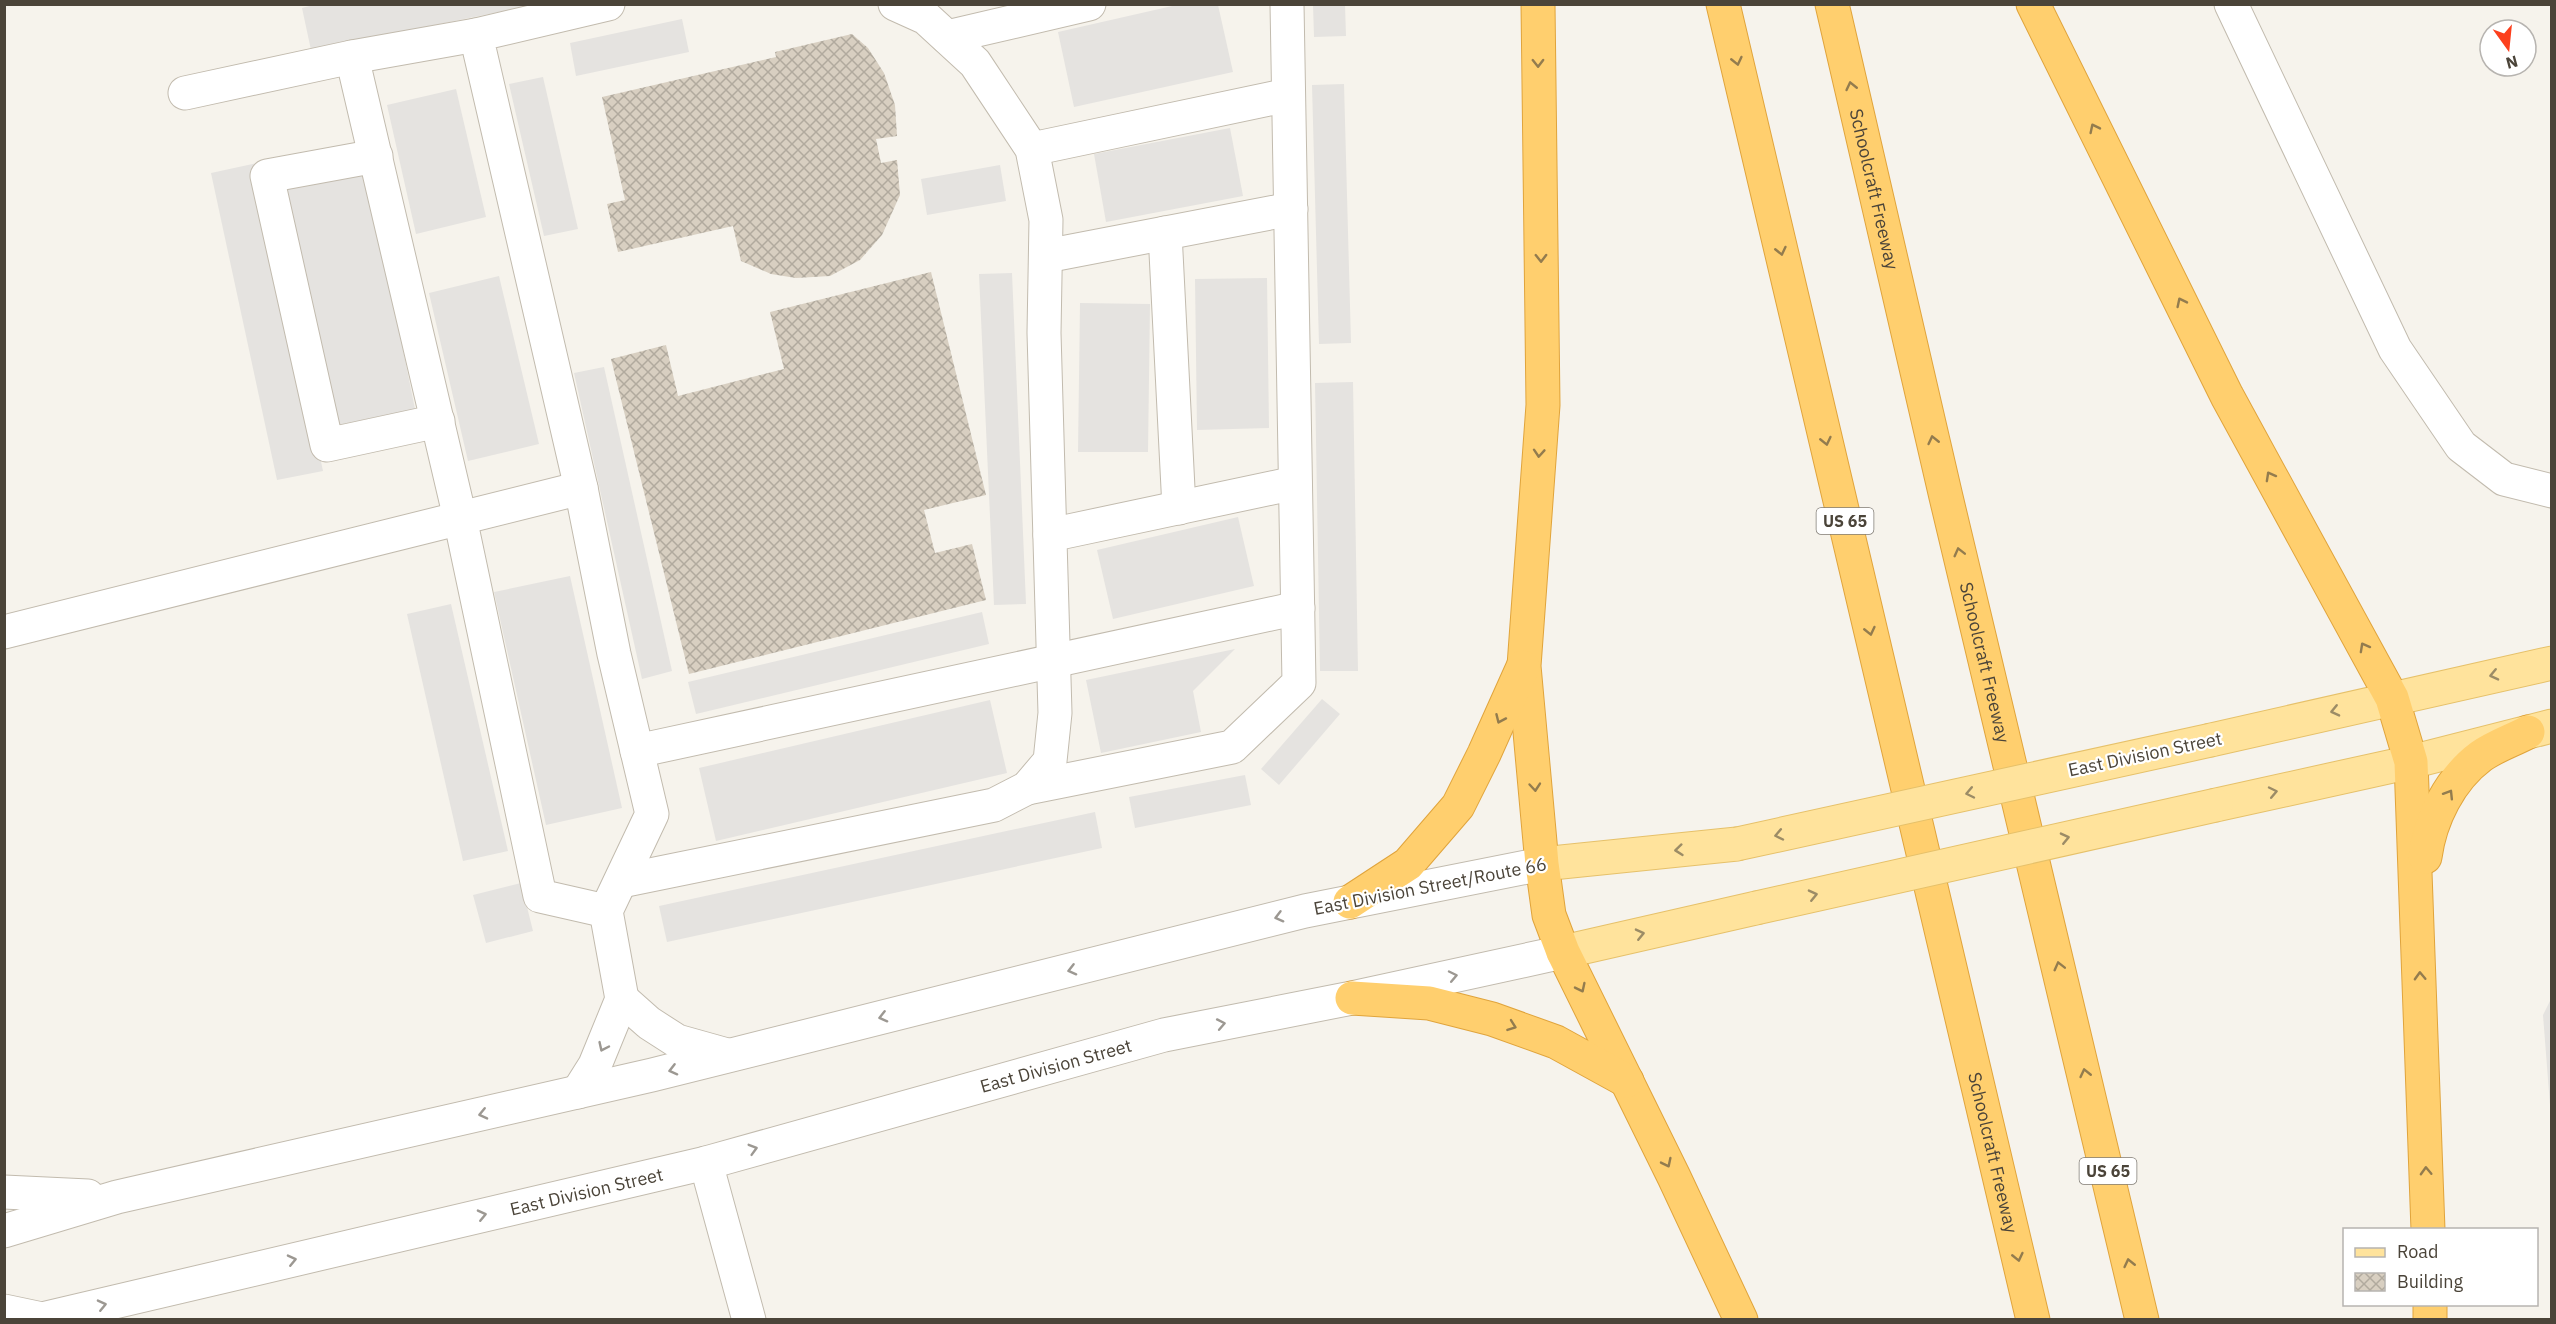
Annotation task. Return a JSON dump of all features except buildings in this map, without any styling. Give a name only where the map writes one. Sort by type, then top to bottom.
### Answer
[{"type":"highway","points":[[1538,4],[1543,405],[1524,666],[1542,864],[1549,915],[1563,952],[1741,1320]]},
{"type":"highway","name":"Schoolcraft Freeway","points":[[1723,4],[2032,1320]]},
{"type":"highway","name":"Schoolcraft Freeway","points":[[1832,4],[2142,1320]]},
{"type":"highway","points":[[2033,4],[2227,396],[2392,698],[2411,762],[2428,1228]]},
{"type":"highway","points":[[1350,902],[1408,864],[1458,806],[1524,666]]},
{"type":"highway","points":[[2418,909],[2428,834],[2444,801],[2462,774],[2482,755],[2540,729]]},
{"type":"highway","points":[[1352,998],[1429,1003],[1492,1019],[1556,1042],[1627,1081]]},
{"type":"main road","name":"East Division Street","points":[[1737,844],[2552,663]]},
{"type":"main road","points":[[1563,952],[2411,762],[2540,729]]},
{"type":"main road","name":"East Division Street/Route 66","points":[[1542,864],[1737,844]]},
{"type":"street","points":[[185,93],[352,57],[476,35],[608,4]]},
{"type":"street","points":[[896,4],[926,18],[975,63],[1032,149],[1046,220],[1044,333],[1055,713],[1050,761],[1027,788]]},
{"type":"street","points":[[947,37],[1089,4]]},
{"type":"street","points":[[621,880],[994,805],[1027,788],[1232,747],[1299,683],[1287,4]]},
{"type":"street","points":[[2231,4],[2395,349],[2461,446],[2504,479],[2552,491]]},
{"type":"street","points":[[476,35],[581,488],[614,654],[652,814],[606,911],[622,999],[595,1065],[578,1092]]},
{"type":"street","points":[[352,57],[460,518],[540,896],[606,911]]},
{"type":"street","points":[[1032,149],[1288,95]]},
{"type":"street","points":[[376,156],[267,176],[327,445],[438,422]]},
{"type":"street","points":[[1046,256],[1291,209]]},
{"type":"street","points":[[1166,233],[1179,508]]},
{"type":"street","points":[[1050,535],[1295,483]]},
{"type":"street","points":[[4,632],[581,488]]},
{"type":"street","points":[[637,751],[1298,608]]},
{"type":"street","name":"East Division Street/Route 66","points":[[729,1056],[1305,911],[1542,864]]},
{"type":"street","points":[[1352,998],[1563,952]]},
{"type":"street","name":"East Division Street","points":[[4,1311],[42,1319],[706,1163],[1164,1035],[1352,998]]},
{"type":"street","points":[[622,999],[649,1023],[677,1041],[729,1056]]},
{"type":"street","points":[[4,1231],[117,1197],[729,1056]]},
{"type":"street","points":[[706,1163],[749,1320]]},
{"type":"street","points":[[4,1192],[117,1197]]},
{"type":"shaded area","points":[[317,4],[533,5],[311,50],[302,8]]},
{"type":"shaded area","points":[[1181,4],[1218,5],[1233,72],[1074,107],[1058,32]]},
{"type":"shaded area","points":[[1313,5],[1345,5],[1346,36],[1314,37]]},
{"type":"shaded area","points":[[682,19],[689,52],[576,76],[570,43]]},
{"type":"shaded area","points":[[543,77],[578,229],[544,236],[509,84]]},
{"type":"shaded area","points":[[1344,84],[1351,343],[1319,344],[1312,85]]},
{"type":"shaded area","points":[[456,89],[486,217],[416,234],[387,105]]},
{"type":"shaded area","points":[[1230,128],[1243,196],[1106,222],[1094,154]]},
{"type":"shaded area","points":[[257,163],[323,471],[277,480],[211,173]]},
{"type":"shaded area","points":[[1000,165],[1006,201],[927,215],[921,179]]},
{"type":"shaded area","points":[[367,172],[415,409],[334,426],[286,189]]},
{"type":"shaded area","points":[[1012,273],[1026,604],[994,605],[979,274]]},
{"type":"shaded area","points":[[499,276],[539,444],[468,461],[429,293]]},
{"type":"shaded area","points":[[1267,278],[1269,428],[1197,430],[1195,279]]},
{"type":"shaded area","points":[[1080,303],[1150,304],[1148,452],[1078,452]]},
{"type":"shaded area","points":[[604,367],[672,671],[642,679],[574,373]]},
{"type":"shaded area","points":[[1353,382],[1358,671],[1320,671],[1315,383]]},
{"type":"shaded area","points":[[1238,517],[1254,586],[1113,619],[1097,550]]},
{"type":"shaded area","points":[[570,576],[622,808],[546,825],[494,592]]},
{"type":"shaded area","points":[[451,604],[508,851],[463,861],[407,614]]},
{"type":"shaded area","points":[[982,612],[989,644],[696,714],[688,682]]},
{"type":"shaded area","points":[[1235,649],[1193,691],[1201,732],[1101,753],[1086,680]]},
{"type":"shaded area","points":[[1322,699],[1340,714],[1279,785],[1261,769]]},
{"type":"shaded area","points":[[990,700],[1007,773],[716,841],[699,768]]},
{"type":"shaded area","points":[[1245,775],[1251,805],[1135,828],[1129,797]]},
{"type":"shaded area","points":[[1095,812],[1102,848],[667,942],[659,906]]},
{"type":"shaded area","points":[[521,883],[533,931],[486,943],[473,895]]},
{"type":"shaded area","points":[[2552,999],[2551,1118],[2543,1015]]}]
